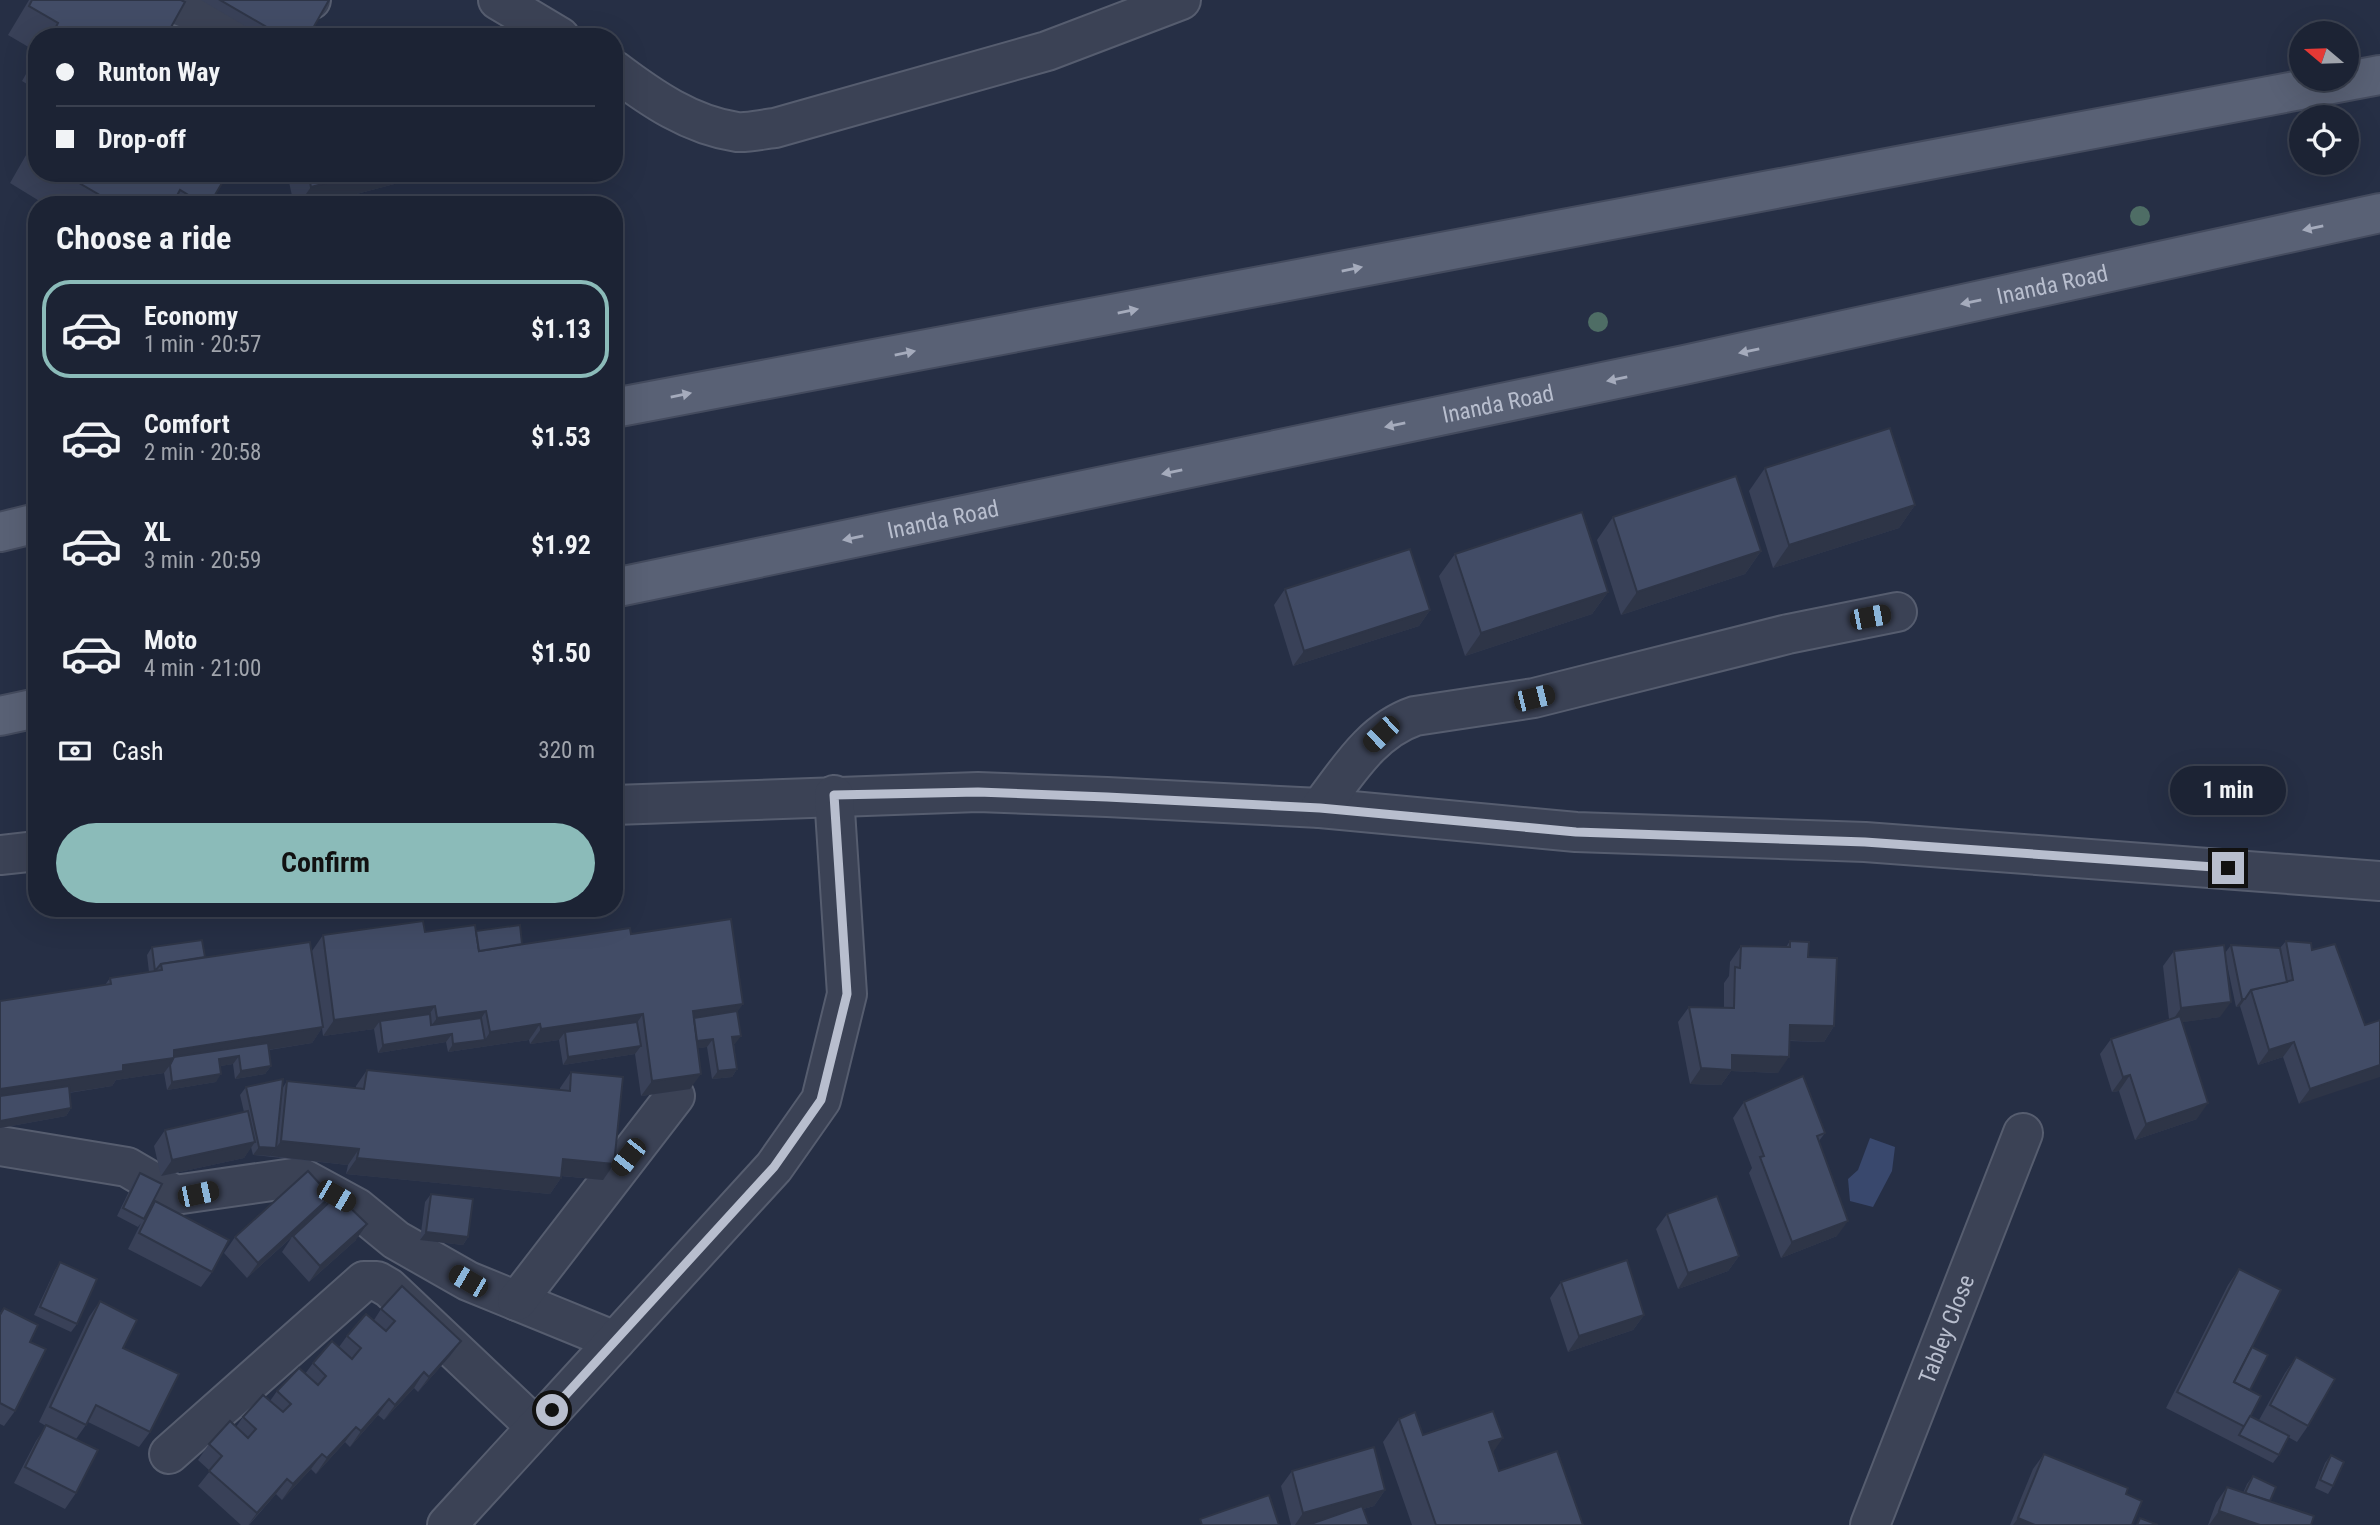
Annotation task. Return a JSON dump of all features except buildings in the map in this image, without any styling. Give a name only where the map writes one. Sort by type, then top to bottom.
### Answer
[{"type":"main road","points":[[623,406],[2380,75]]},
{"type":"main road","name":"Inanda Road","points":[[623,586],[1684,365],[2380,213]]},
{"type":"main road","points":[[0,532],[28,525]]},
{"type":"main road","points":[[0,716],[28,710]]},
{"type":"street","points":[[164,0],[206,16],[260,16],[311,0]]},
{"type":"street","points":[[498,0],[545,28]]},
{"type":"street","points":[[623,77],[657,102],[693,119],[738,132],[775,128],[1047,51],[1181,0]]},
{"type":"street","points":[[1320,808],[1365,750],[1399,721],[1415,716],[1534,698],[1788,634],[1897,612]]},
{"type":"street","points":[[623,805],[834,795],[978,792],[1320,808],[1576,832],[1865,842],[2380,881]]},
{"type":"street","points":[[446,1525],[774,1167],[821,1100],[847,994],[834,795]]},
{"type":"street","points":[[0,855],[28,852]]},
{"type":"street","points":[[517,1301],[676,1096]]},
{"type":"street","name":"Tabley Close","points":[[1870,1525],[2023,1133]]},
{"type":"street","points":[[0,1146],[127,1167],[175,1195],[300,1177],[357,1208],[397,1240],[468,1281],[615,1341]]},
{"type":"street","points":[[169,1454],[364,1281],[371,1280],[389,1288],[536,1427]]},
{"type":"water","points":[[1870,1138],[1895,1147],[1892,1171],[1873,1207],[1850,1201],[1848,1179],[1858,1170]]},
{"type":"route","points":[[552,1410],[774,1167],[821,1100],[847,994],[834,795],[978,792],[1320,808],[1576,832],[1865,842],[2228,868]]}]
